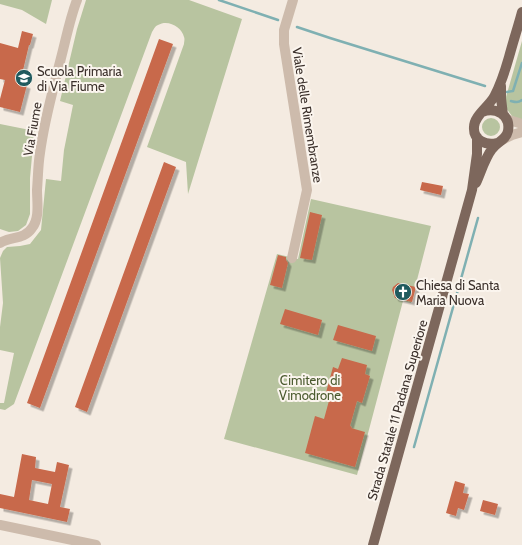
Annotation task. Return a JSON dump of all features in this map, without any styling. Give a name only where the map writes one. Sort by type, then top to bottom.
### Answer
[{"type":"main road","name":"Strada Statale 11 Padana Superiore","points":[[373,545],[472,190],[477,154],[477,137],[474,132],[475,121],[477,116],[489,105],[501,82],[522,12]]},
{"type":"main road","name":"Strada Statale 11 Padana Superiore","points":[[472,190],[491,150],[506,136],[508,130],[501,98],[501,82]]},
{"type":"main road","points":[[482,112],[487,110],[498,111],[505,117]]},
{"type":"main road","points":[[477,137],[486,144],[500,142]]},
{"type":"street","name":"Via Fiume","points":[[0,243],[6,240],[20,238],[31,231],[36,222],[40,154],[43,136],[59,64],[77,0]]},
{"type":"street","name":"Viale delle Rimembranze","points":[[292,258],[307,190],[284,44],[285,27],[293,0]]},
{"type":"street","points":[[505,117],[522,124]]},
{"type":"street","points":[[500,142],[522,132]]},
{"type":"street","points":[[0,525],[96,545]]},
{"type":"street","points":[[369,545],[378,529]]},
{"type":"green space","points":[[0,0],[52,0],[46,24],[22,10],[0,4]]},
{"type":"green space","points":[[86,0],[189,0],[242,19],[188,194],[186,162],[147,147],[184,44],[183,33],[178,27],[166,23],[157,25],[152,32],[14,404],[5,410],[0,409],[0,403],[4,403],[14,353],[0,350],[0,327],[3,303],[0,258],[3,251],[7,247],[30,244],[41,230],[46,179],[61,181],[64,150],[73,105],[60,101],[77,29]]},
{"type":"green space","points":[[522,41],[522,121],[512,116],[506,108],[506,97]]},
{"type":"green space","points":[[491,118],[497,121],[500,127],[497,133],[491,136],[485,133],[482,127],[485,121]]},
{"type":"green space","points":[[0,124],[35,131],[30,178],[30,214],[26,225],[18,231],[9,232],[0,229]]},
{"type":"green space","name":"Cimitero di Vimodrone","points":[[311,199],[431,226],[411,303],[403,301],[357,475],[224,439],[277,254],[298,259]]},
{"type":"building","points":[[22,31],[33,34],[20,83],[27,85],[20,112],[0,107],[0,99],[5,80],[0,79],[0,43],[18,48]]},
{"type":"building","points":[[159,39],[173,44],[40,408],[27,403]]},
{"type":"building","points":[[164,162],[176,167],[87,412],[75,407]]},
{"type":"building","points":[[422,182],[443,186],[441,195],[420,190]]},
{"type":"building","points":[[310,212],[322,215],[312,260],[300,258]]},
{"type":"building","points":[[278,255],[286,257],[288,263],[282,288],[270,285]]},
{"type":"building","name":"Chiesa di Santa Maria Nuova","points":[[398,283],[416,287],[412,302],[395,298],[392,290]]},
{"type":"building","points":[[285,309],[322,320],[318,335],[280,324]]},
{"type":"building","points":[[338,325],[376,336],[372,351],[333,340]]},
{"type":"building","points":[[342,358],[367,365],[365,374],[370,376],[362,403],[357,401],[350,426],[352,427],[351,428],[365,432],[355,467],[305,453],[315,416],[324,419],[330,397],[325,396],[333,367],[338,369]]},
{"type":"building","points":[[22,454],[36,457],[35,468],[55,472],[57,462],[69,465],[60,507],[70,509],[67,522],[0,508],[0,494],[14,497]],"holes":[[[32,480],[52,484],[48,504],[29,500]]]},
{"type":"building","points":[[455,481],[465,484],[463,493],[469,494],[464,510],[458,508],[456,516],[446,513]]},
{"type":"building","points":[[483,500],[498,504],[495,515],[480,511]]},
{"type":"waterway","points":[[219,0],[278,20]]},
{"type":"waterway","points":[[297,27],[485,86]]},
{"type":"waterway","points":[[507,92],[513,91],[522,63]]},
{"type":"waterway","points":[[511,101],[518,102],[522,100]]},
{"type":"waterway","points":[[414,447],[478,218]]},
{"type":"place","name":"Scuola Primaria di Via Fiume","points":[[24,78]]},
{"type":"place","name":"Chiesa di Santa Maria Nuova","points":[[403,292]]}]
